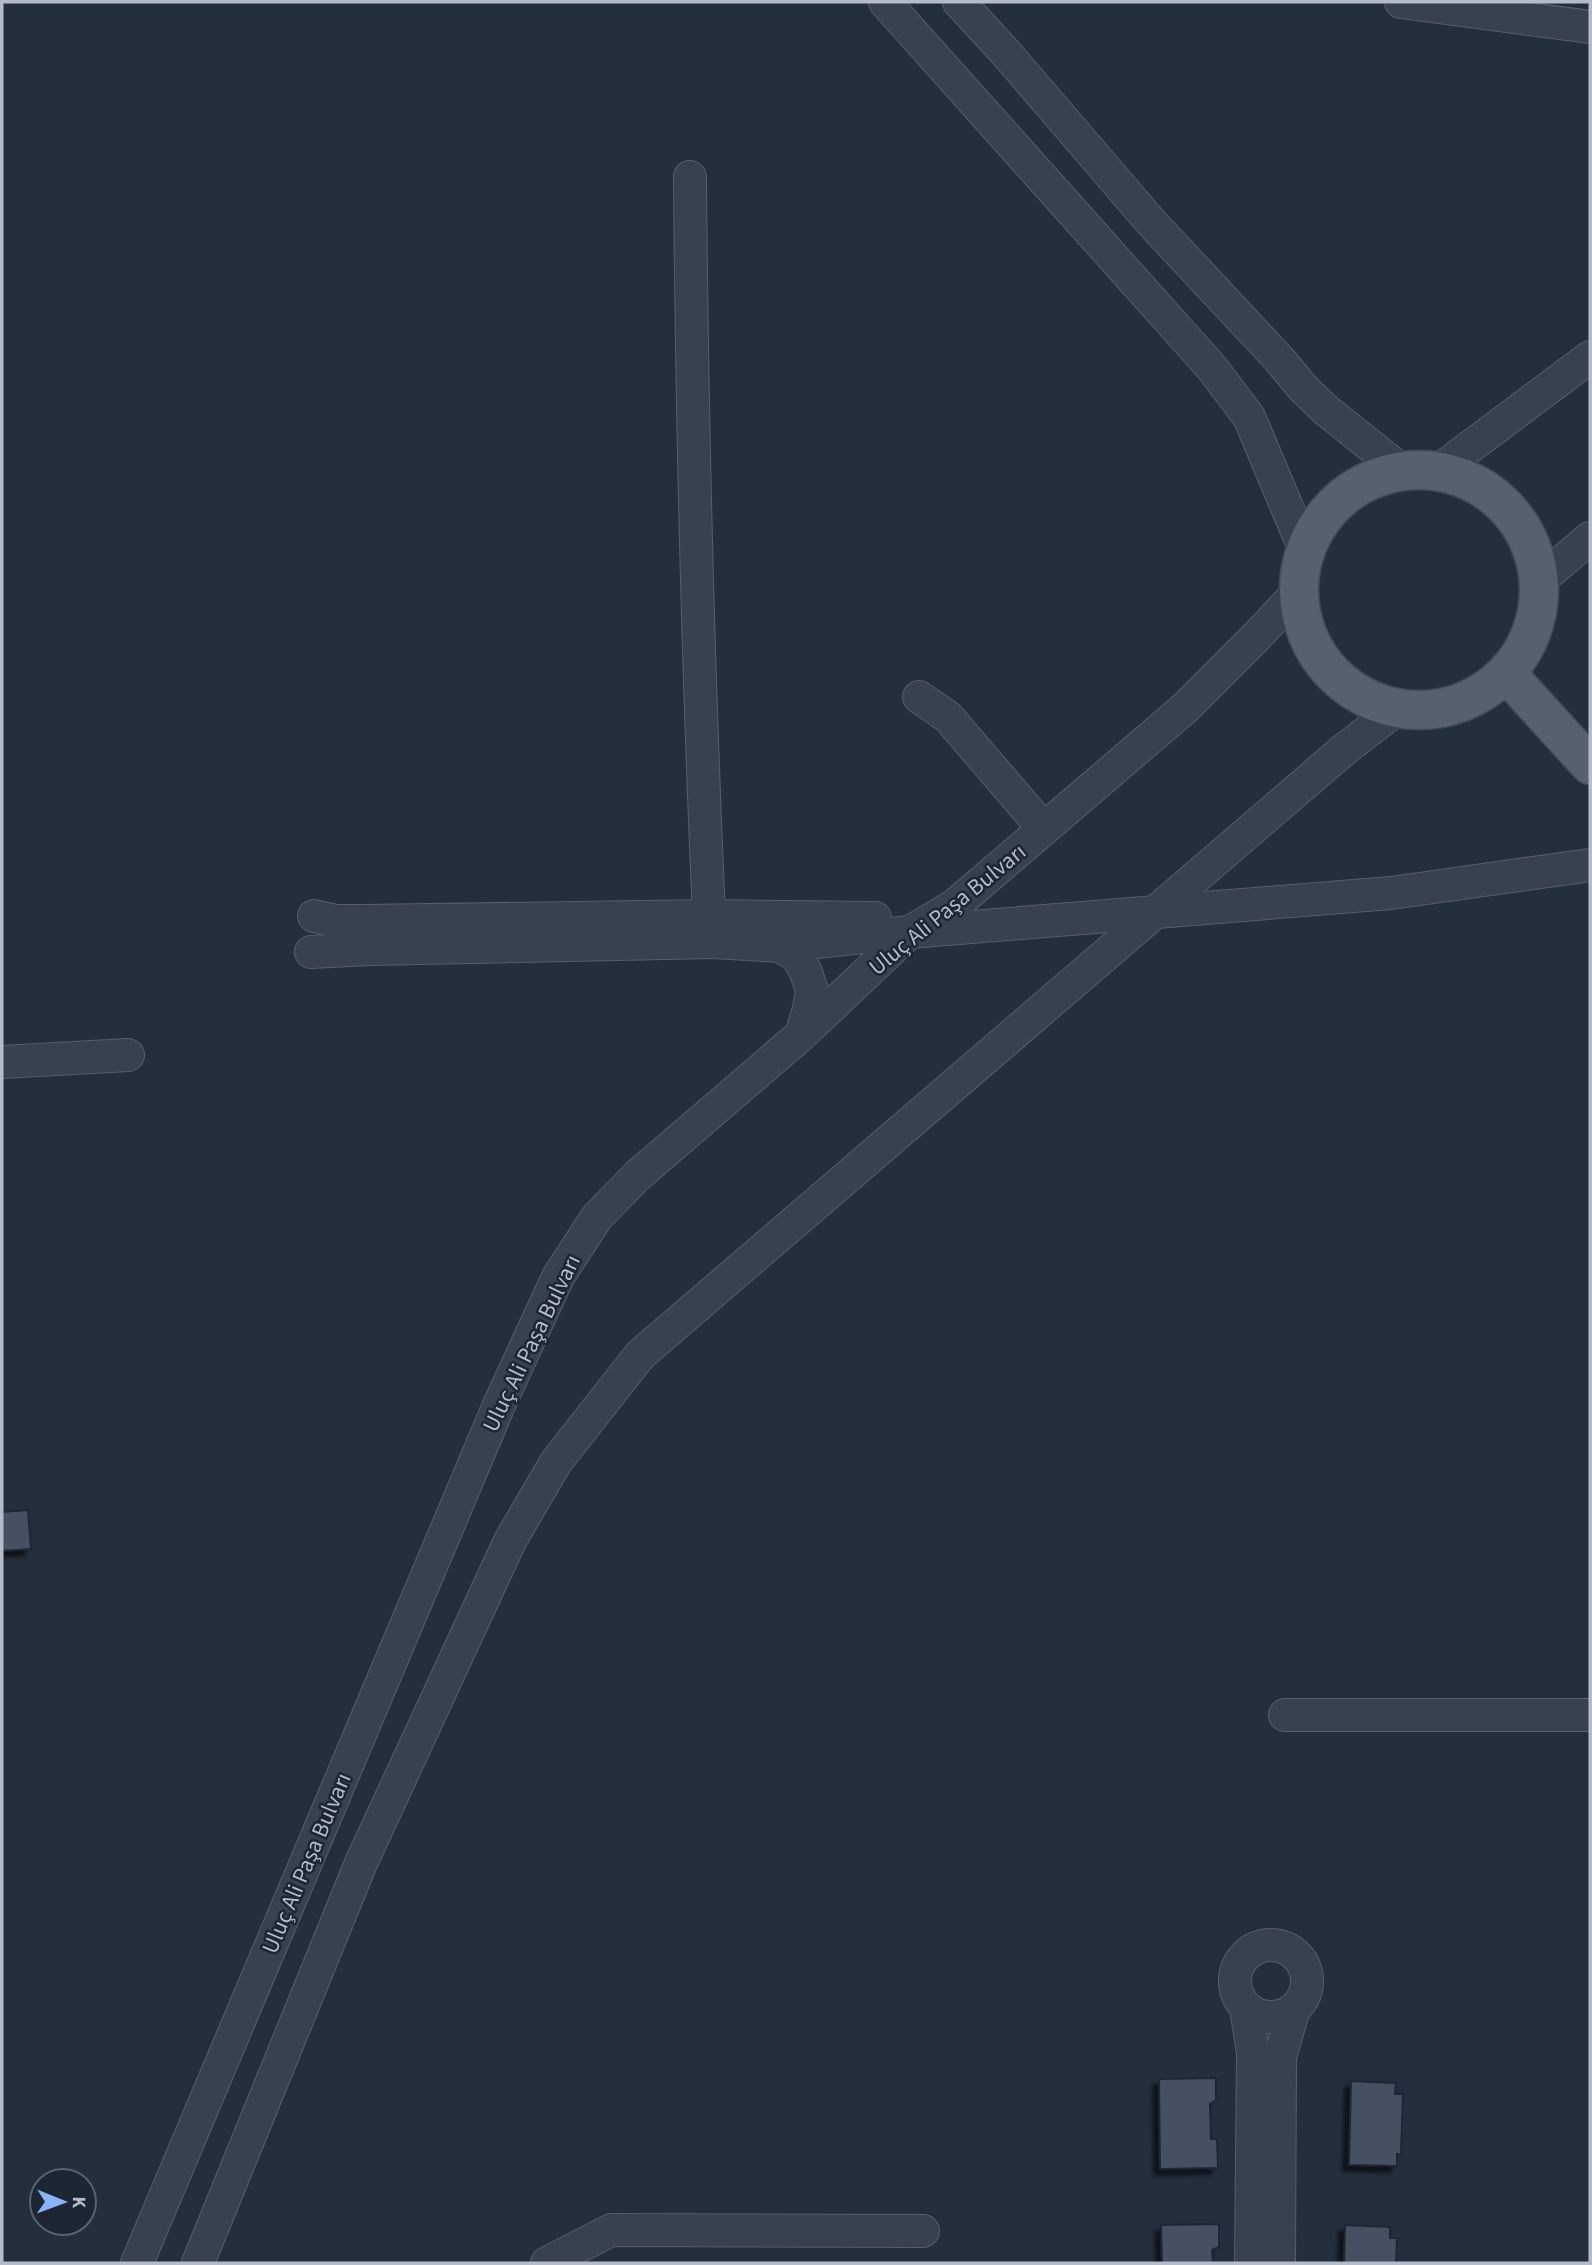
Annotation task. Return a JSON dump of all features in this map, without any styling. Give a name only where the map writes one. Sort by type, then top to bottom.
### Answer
[{"type":"main road","points":[[1401,470],[1439,470],[1475,483],[1492,494],[1507,508],[1530,542],[1539,581],[1532,630],[1506,673],[1475,696],[1437,709],[1398,708],[1362,696],[1346,686],[1320,659],[1304,624],[1300,606],[1300,568],[1323,517],[1335,503],[1366,481],[1401,470]]},
{"type":"main road","points":[[1506,673],[1590,765]]},
{"type":"street","points":[[885,2],[1212,368],[1249,417],[1306,550]]},
{"type":"street","points":[[959,2],[1151,222],[1304,389],[1327,411],[1401,470]]},
{"type":"street","points":[[1401,2],[1590,27]]},
{"type":"street","points":[[690,177],[692,423],[699,693],[711,929]]},
{"type":"street","points":[[1439,470],[1590,357]]},
{"type":"street","points":[[1539,581],[1590,538]]},
{"type":"street","name":"Uluç Ali Paşa Bulvarı","points":[[137,2263],[499,1405],[558,1277],[597,1217],[637,1176],[801,1035],[910,932],[955,905],[1185,708],[1300,590]]},
{"type":"street","points":[[919,696],[948,717],[1044,829]]},
{"type":"street","points":[[198,2263],[361,1863],[510,1541],[556,1462],[640,1355],[1346,748],[1398,708]]},
{"type":"street","points":[[779,946],[910,932],[1391,893],[1590,865]]},
{"type":"street","points":[[311,952],[880,918],[917,915],[955,905]]},
{"type":"street","points":[[314,916],[336,921],[363,922],[711,929],[779,946],[796,955],[806,972],[811,990],[809,1009],[801,1035]]},
{"type":"street","points":[[2,1062],[128,1055]]},
{"type":"street","points":[[1285,1715],[1590,1715]]},
{"type":"street","points":[[1279,2263],[1280,2057],[1294,2009],[1302,2000],[1306,1989],[1307,1978],[1304,1966],[1288,1950],[1264,1946],[1253,1950],[1238,1967],[1235,1978],[1239,1999],[1246,2008],[1265,2017],[1275,2017],[1294,2009]]},
{"type":"street","points":[[1246,2008],[1253,2053],[1251,2263]]},
{"type":"street","points":[[547,2263],[611,2230],[923,2231]]},
{"type":"building","points":[[28,1510],[31,1549],[2,1551],[2,1512]]},
{"type":"building","points":[[1216,2078],[1216,2100],[1210,2104],[1211,2139],[1217,2139],[1218,2168],[1160,2169],[1159,2079]]},
{"type":"building","points":[[1351,2081],[1396,2083],[1395,2094],[1403,2094],[1401,2154],[1397,2154],[1397,2166],[1349,2165]]},
{"type":"building","points":[[1219,2224],[1219,2247],[1212,2250],[1213,2263],[1162,2263],[1161,2225]]},
{"type":"building","points":[[1345,2225],[1390,2227],[1390,2238],[1397,2238],[1396,2263],[1344,2263]]}]
